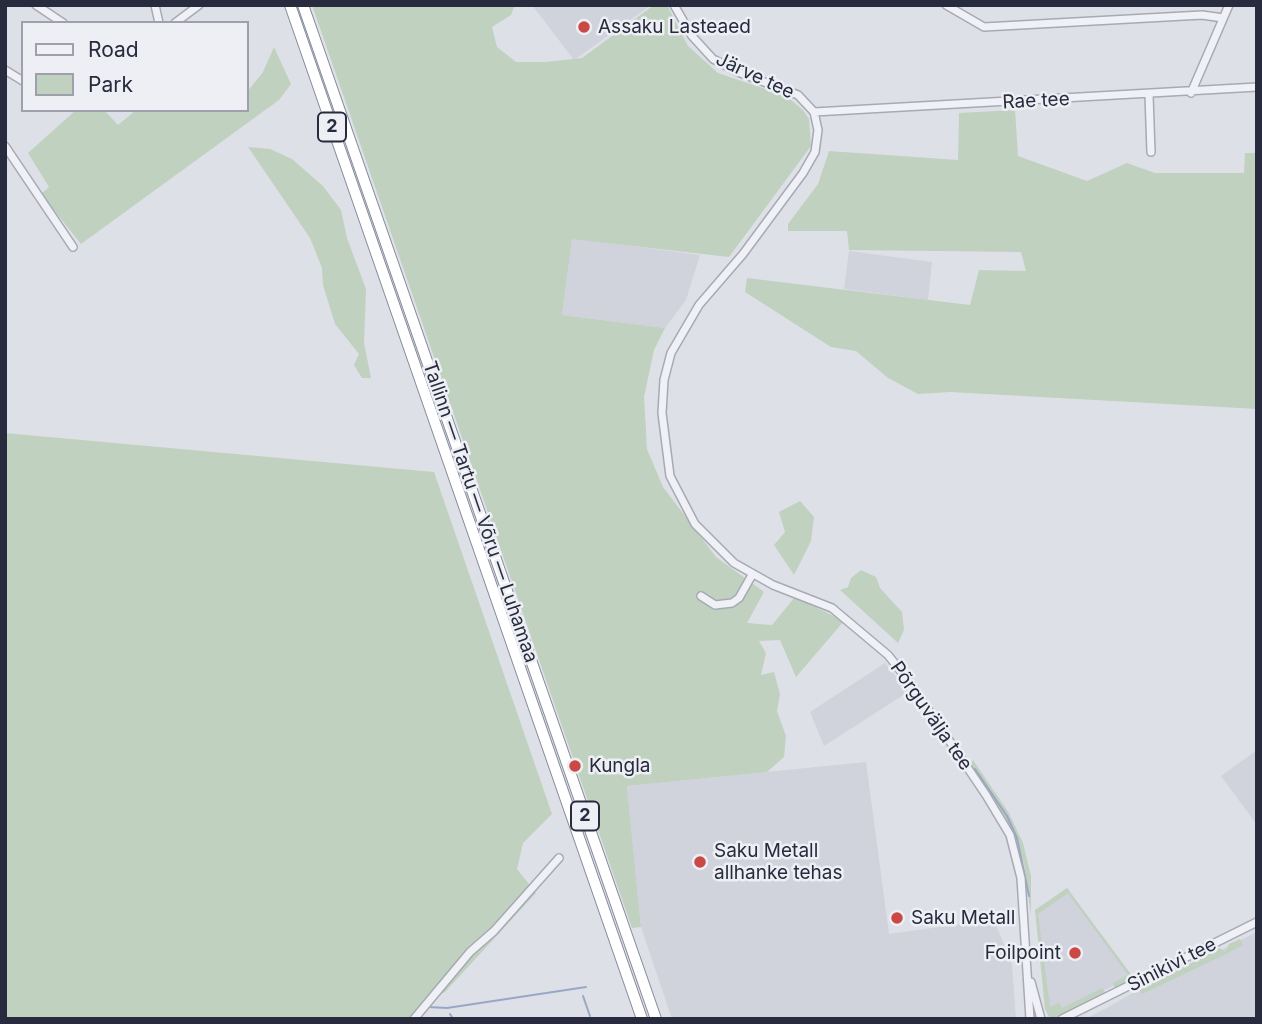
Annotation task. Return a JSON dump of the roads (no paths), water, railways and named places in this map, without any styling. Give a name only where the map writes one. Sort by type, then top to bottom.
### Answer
[{"type":"highway","name":"Tallinn — Tartu — Võru — Luhamaa","points":[[290,5],[642,1019]]},
{"type":"highway","name":"Tallinn — Tartu — Võru — Luhamaa","points":[[303,5],[656,1019]]},
{"type":"street","points":[[36,5],[60,21]]},
{"type":"street","points":[[178,21],[199,5]]},
{"type":"street","name":"Järve tee","points":[[674,5],[692,36],[713,59],[738,72],[788,90],[805,101],[814,112]]},
{"type":"street","points":[[946,5],[984,27],[1202,15],[1223,18]]},
{"type":"street","points":[[1191,93],[1229,5]]},
{"type":"street","points":[[5,70],[21,80]]},
{"type":"street","name":"Rae tee","points":[[814,112],[1191,93],[1257,87]]},
{"type":"street","points":[[1149,95],[1151,152]]},
{"type":"street","name":"Põrguvälja tee","points":[[814,112],[818,139],[809,163],[743,254],[687,320],[671,354],[662,400],[668,467],[689,514],[702,533],[723,554],[752,575],[817,600],[846,617],[888,655],[911,684],[1010,835],[1021,878],[1030,1019]]},
{"type":"street","points":[[5,146],[73,247]]},
{"type":"street","points":[[701,596],[715,605],[732,603],[739,598],[752,575]]},
{"type":"street","points":[[416,1018],[470,952],[494,931],[559,858]]},
{"type":"street","name":"Sinikivi tee","points":[[1062,1019],[1257,922]]},
{"type":"street","name":"Põrguvälja tee","points":[[1027,965],[1041,1019]]},
{"type":"street","name":"Sinikivi tee","points":[[1071,1019],[1088,1007]]},
{"type":"waterway","points":[[975,769],[1007,816],[1017,838],[1029,896]]},
{"type":"waterway","points":[[428,1007],[447,1008],[586,987]]},
{"type":"waterway","points":[[583,996],[590,1016]]},
{"type":"waterway","points":[[450,1014],[453,1019]]},
{"type":"place","name":"Assaku Lasteaed","points":[[584,27]]},
{"type":"place","name":"Kungla","points":[[575,766]]},
{"type":"place","name":"Saku Metall allhanke tehas","points":[[700,862]]},
{"type":"place","name":"Saku Metall","points":[[897,918]]},
{"type":"place","name":"Foilpoint","points":[[1075,953]]}]
